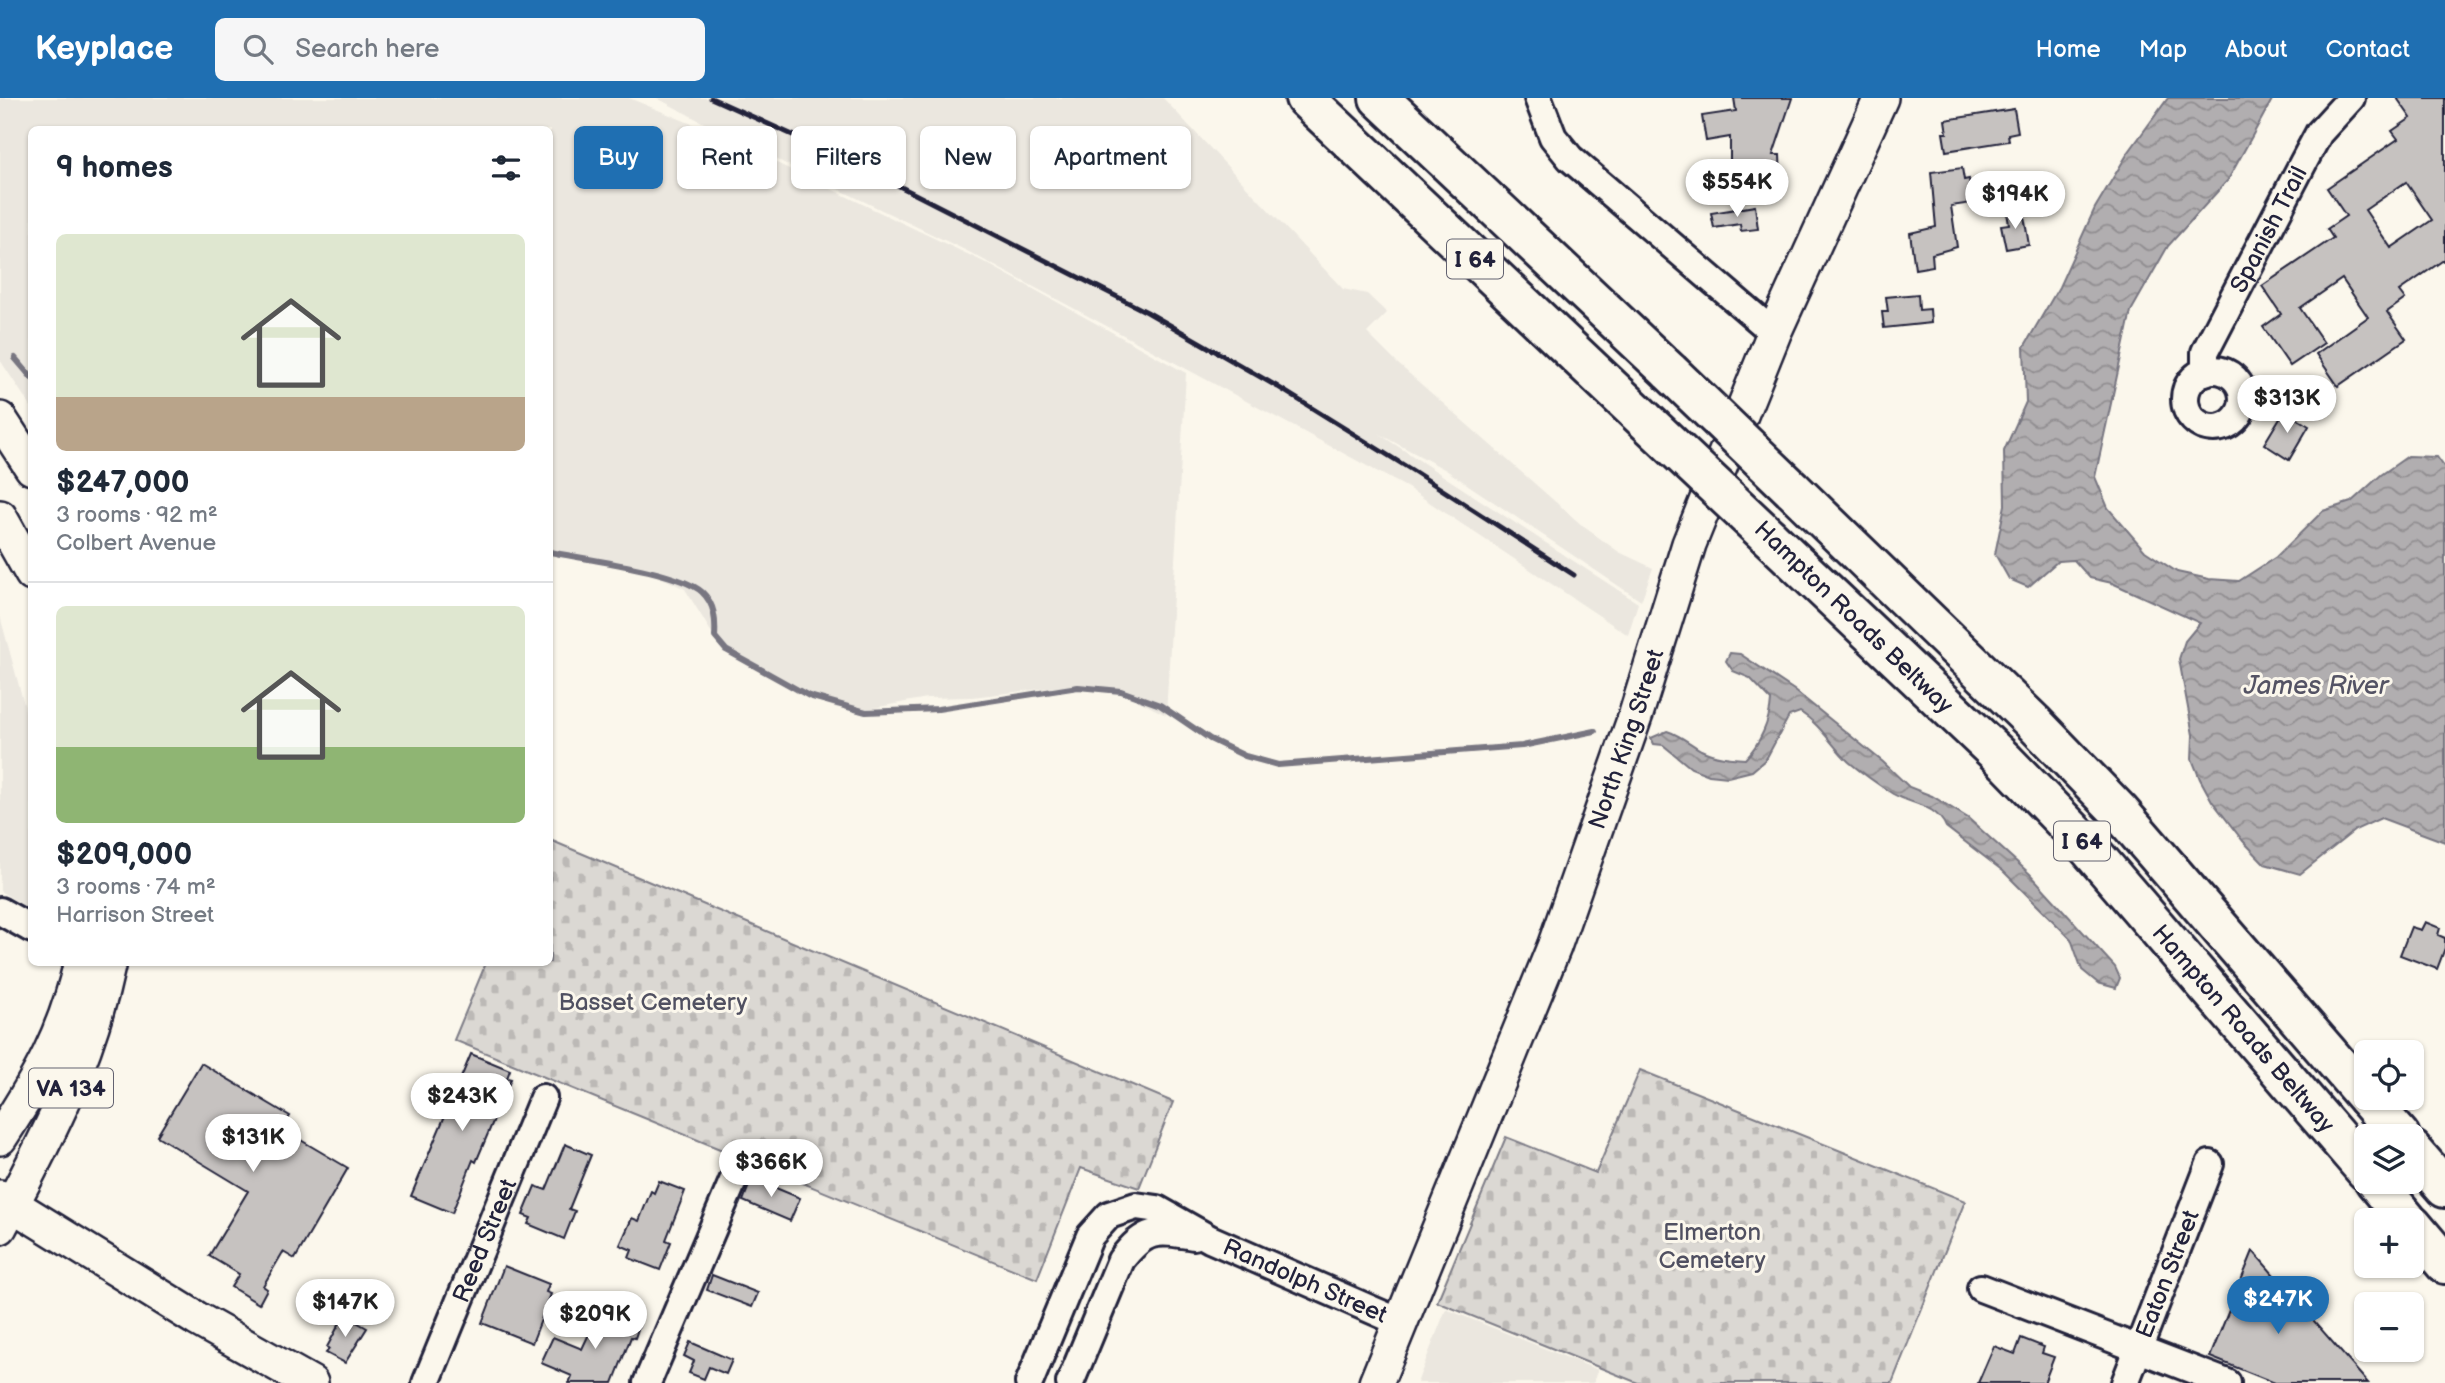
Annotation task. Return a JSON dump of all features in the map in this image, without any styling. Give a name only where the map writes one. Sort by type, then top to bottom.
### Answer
[{"type":"highway","name":"Hampton Roads Beltway","points":[[1305,98],[2005,761],[2079,837],[2354,1157]]},
{"type":"highway","name":"Hampton Roads Beltway","points":[[1379,98],[1670,372],[2035,723],[2119,811],[2354,1083]]},
{"type":"highway","name":"Hampton Roads Beltway","points":[[2377,1110],[2390,1124]]},
{"type":"highway","points":[[2424,1164],[2445,1188]]},
{"type":"highway","points":[[2386,1194],[2397,1208]]},
{"type":"highway","points":[[2424,1239],[2445,1264]]},
{"type":"main road","name":"North King Street","points":[[1376,1383],[1554,947],[1636,714],[1689,544],[1774,333],[1881,98]]},
{"type":"main road","points":[[0,419],[28,462]]},
{"type":"main road","points":[[0,517],[28,567]]},
{"type":"main road","name":"VA 134","points":[[0,1138],[54,1049],[66,1018],[95,966]]},
{"type":"main road","name":"VA 134","points":[[4,1210],[74,1081],[86,1047],[96,966]]},
{"type":"main road","points":[[4,1210],[311,1383]]},
{"type":"street","points":[[1538,98],[1553,137],[1570,158],[1774,333]]},
{"type":"street","name":"Spanish Trail","points":[[2205,372],[2205,352],[2303,163],[2319,133],[2351,98]]},
{"type":"street","points":[[0,911],[28,927]]},
{"type":"street","name":"Reed Street","points":[[426,1383],[542,1098]]},
{"type":"street","name":"Eaton Street","points":[[2125,1383],[2210,1164]]},
{"type":"street","points":[[647,1383],[736,1174]]},
{"type":"street","points":[[1029,1383],[1090,1236],[1109,1215],[1136,1206],[1157,1209],[1210,1238]]},
{"type":"street","points":[[1070,1383],[1121,1260],[1131,1247],[1144,1236],[1163,1231],[1210,1238]]},
{"type":"street","name":"Randolph Street","points":[[1210,1238],[1402,1323]]},
{"type":"street","points":[[1981,1288],[2227,1383]]},
{"type":"shaded area","points":[[0,98],[629,98],[697,126],[677,126],[677,189],[777,189],[777,163],[791,170],[791,189],[831,189],[986,263],[1186,373],[1166,715],[1127,695],[1092,686],[1058,687],[972,697],[927,698],[868,709],[837,708],[796,693],[726,650],[710,630],[685,589],[647,571],[553,555],[553,126],[28,126],[28,402],[0,360]]},
{"type":"shaded area","points":[[657,98],[1163,98],[1189,126],[1030,126],[1030,189],[1191,189],[1191,128],[1343,289],[1367,294],[1387,313],[1367,333],[1397,363],[1584,527],[1619,552],[1653,568],[1641,601],[1446,470],[1379,434],[1638,603],[1628,635],[1408,488],[969,252],[838,189],[906,189],[906,126],[791,126],[791,166],[777,160],[777,126],[710,126]]},
{"type":"shaded area","points":[[0,616],[28,719],[28,908],[0,891]]},
{"type":"shaded area","points":[[1446,1309],[1598,1370],[1594,1383],[1417,1383]]},
{"type":"green space","name":"Basset Cemetery","points":[[553,841],[1173,1102],[1139,1188],[1081,1168],[1037,1279],[454,1040],[485,966],[553,966]]},
{"type":"green space","name":"Elmerton Cemetery","points":[[1640,1070],[1965,1201],[1892,1383],[1638,1383],[1437,1302],[1506,1137],[1596,1173]]},
{"type":"water","name":"James River","points":[[2168,98],[2273,98],[2228,180],[2168,246],[2131,311],[2095,477],[2108,508],[2145,551],[2177,572],[2209,579],[2239,581],[2276,557],[2323,511],[2351,502],[2381,475],[2408,456],[2437,457],[2445,468],[2445,842],[2381,818],[2355,830],[2300,874],[2265,864],[2212,801],[2192,759],[2193,735],[2179,659],[2185,641],[2200,623],[2112,583],[2090,578],[2074,560],[2058,561],[2028,587],[2009,579],[1995,554],[2005,505],[2004,451],[2026,402],[2024,347],[2059,287],[2095,208],[2128,153]]},
{"type":"water","points":[[1730,653],[1740,654],[1794,690],[1883,762],[1909,787],[1932,796],[1968,818],[2030,874],[2115,967],[2120,978],[2116,988],[2098,983],[2082,970],[2071,939],[2003,871],[1946,827],[1942,819],[1930,809],[1900,798],[1859,770],[1800,712],[1789,716],[1766,759],[1752,771],[1728,777],[1709,775],[1691,768],[1663,745],[1654,744],[1651,738],[1667,731],[1717,756],[1745,759],[1760,739],[1771,700],[1750,678],[1733,671],[1726,661]]},
{"type":"building","points":[[1734,98],[1792,98],[1773,155],[1780,155],[1781,180],[1730,181],[1730,137],[1706,141],[1702,116],[1736,111]]},
{"type":"building","points":[[2397,98],[2445,98],[2445,259],[2399,291],[2405,299],[2387,312],[2406,339],[2338,386],[2316,354],[2368,317],[2342,279],[2300,308],[2324,343],[2290,366],[2263,327],[2281,314],[2262,286],[2333,238],[2327,229],[2346,216],[2327,188],[2398,139],[2392,131],[2411,118]],"holes":[[[2406,182],[2432,220],[2391,248],[2365,210]]]},
{"type":"building","points":[[2014,109],[2018,132],[2008,134],[2009,141],[1946,151],[1943,133],[1947,133],[1945,120]]},
{"type":"building","points":[[1962,168],[1964,180],[1969,179],[1972,203],[1951,206],[1957,247],[1932,254],[1933,266],[1915,269],[1910,233],[1936,227],[1931,172]]},
{"type":"building","points":[[1755,206],[1758,229],[1741,231],[1740,224],[1714,228],[1711,213]]},
{"type":"building","points":[[2023,210],[2029,245],[2006,249],[2001,225],[2009,224],[2007,213]]},
{"type":"building","points":[[1918,294],[1919,310],[1930,309],[1931,323],[1884,328],[1882,312],[1888,312],[1886,297]]},
{"type":"building","points":[[2284,411],[2309,426],[2289,460],[2264,444]]},
{"type":"building","points":[[2425,922],[2440,928],[2438,935],[2445,938],[2445,948],[2437,969],[2400,955],[2411,927],[2421,930]]},
{"type":"building","points":[[471,1054],[510,1070],[507,1078],[511,1079],[476,1162],[473,1160],[452,1213],[411,1196]]},
{"type":"building","points":[[201,1063],[290,1116],[282,1129],[348,1168],[295,1259],[283,1252],[263,1286],[267,1289],[259,1304],[231,1287],[239,1274],[209,1256],[248,1191],[157,1136]]},
{"type":"building","points":[[565,1144],[591,1155],[569,1209],[575,1211],[564,1239],[528,1224],[531,1218],[523,1215],[535,1186],[546,1190]]},
{"type":"building","points":[[752,1178],[800,1198],[790,1221],[743,1201]]},
{"type":"building","points":[[659,1181],[685,1191],[666,1240],[671,1242],[660,1270],[629,1258],[632,1250],[620,1245],[632,1218],[639,1221],[651,1191],[654,1193]]},
{"type":"building","points":[[2253,1251],[2368,1383],[2275,1383],[2210,1357]]},
{"type":"building","points":[[504,1266],[549,1284],[546,1292],[551,1294],[532,1343],[482,1323]]},
{"type":"building","points":[[712,1275],[758,1293],[752,1307],[707,1290]]},
{"type":"building","points":[[604,1308],[640,1323],[635,1338],[631,1337],[613,1383],[569,1383],[572,1376],[541,1363],[553,1337],[582,1349]]},
{"type":"building","points":[[344,1315],[367,1328],[345,1363],[326,1353]]},
{"type":"building","points":[[2021,1338],[2044,1347],[2042,1353],[2054,1357],[2044,1383],[1978,1383],[1994,1346],[2015,1354]]},
{"type":"building","points":[[690,1342],[732,1360],[726,1374],[709,1367],[704,1379],[689,1373],[694,1361],[684,1356]]},
{"type":"waterway","points":[[15,358],[28,373]]},
{"type":"waterway","points":[[553,553],[652,572],[690,585],[702,592],[710,602],[715,619],[715,637],[726,650],[809,696],[866,712],[938,709],[1078,687],[1121,691],[1160,705],[1210,739],[1245,756],[1278,765],[1522,746],[1595,731]]},
{"type":"railway","points":[[711,98],[848,160],[1147,312],[1278,387],[1574,575]]}]
